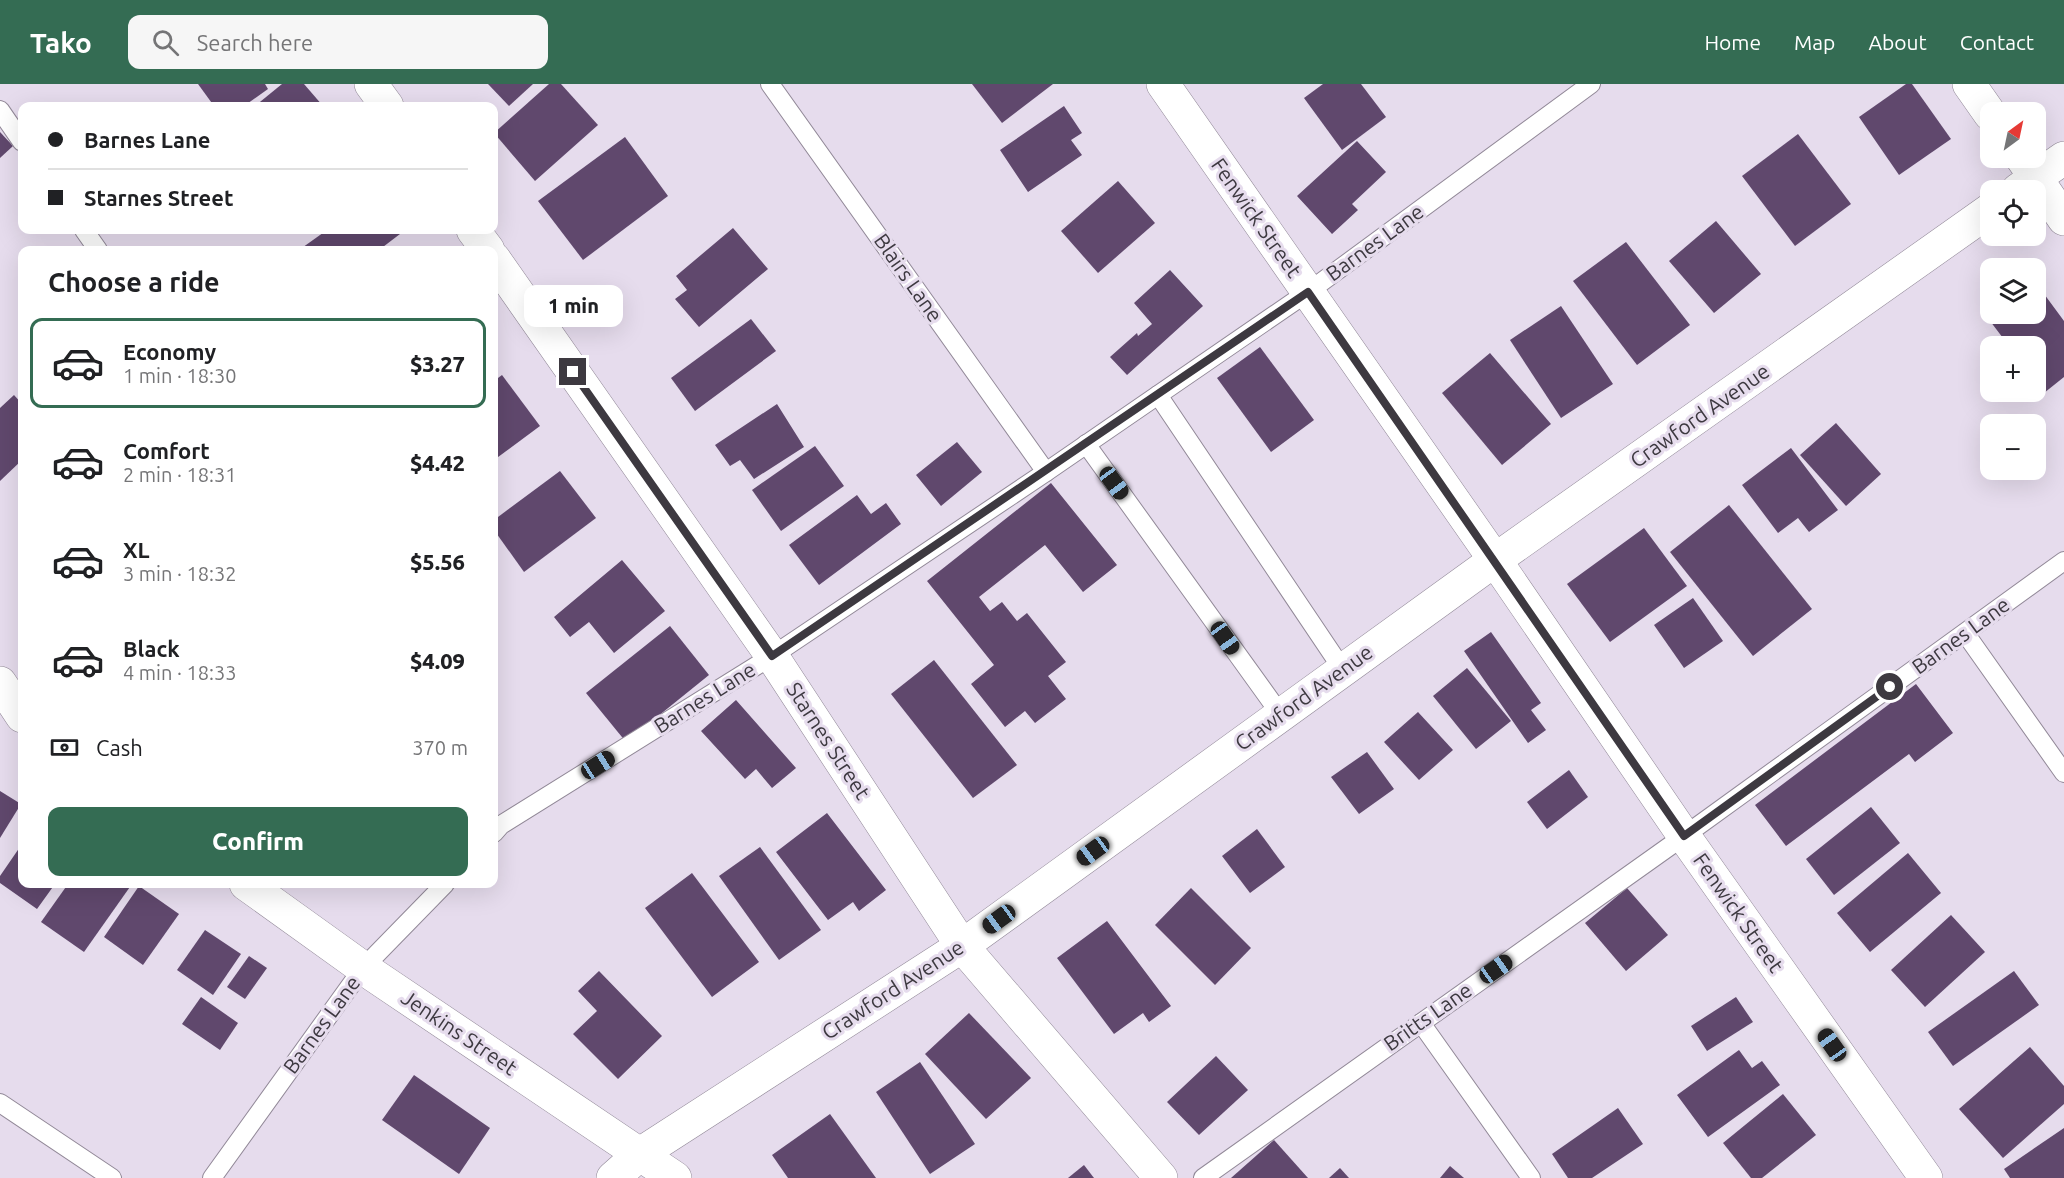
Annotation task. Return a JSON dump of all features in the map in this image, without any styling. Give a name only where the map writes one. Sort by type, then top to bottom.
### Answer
[{"type":"street","points":[[371,84],[384,102]]},
{"type":"street","name":"Fenwick Street","points":[[1163,84],[1495,560],[1684,836],[1926,1178]]},
{"type":"street","points":[[1970,84],[1982,102]]},
{"type":"street","points":[[2064,158],[2025,175],[2064,219]]},
{"type":"street","name":"Crawford Avenue","points":[[613,1178],[640,1154],[962,946],[1495,560],[1980,217]]},
{"type":"street","name":"Starnes Street","points":[[498,265],[772,656],[962,946],[1161,1178]]},
{"type":"street","points":[[0,683],[18,712]]},
{"type":"street","points":[[0,705],[18,716]]},
{"type":"street","name":"Jenkins Street","points":[[252,888],[363,968],[675,1178]]},
{"type":"lane","name":"Blairs Lane","points":[[770,84],[1046,472]]},
{"type":"lane","name":"Barnes Lane","points":[[498,823],[772,656],[1046,472],[1308,292],[1591,84]]},
{"type":"lane","points":[[0,110],[18,136]]},
{"type":"lane","points":[[1158,395],[1343,670]]},
{"type":"lane","points":[[1086,444],[1281,715]]},
{"type":"lane","name":"Barnes Lane","points":[[1684,836],[2064,561]]},
{"type":"lane","points":[[1965,633],[2064,773]]},
{"type":"lane","name":"Britts Lane","points":[[1203,1178],[1684,836]]},
{"type":"lane","name":"Barnes Lane","points":[[212,1178],[363,968],[441,888]]},
{"type":"lane","points":[[1420,1023],[1531,1178]]},
{"type":"lane","points":[[0,1103],[104,1176]]},
{"type":"building","points":[[198,84],[265,84],[268,89],[250,102],[211,102]]},
{"type":"building","points":[[282,84],[304,84],[320,102],[260,102]]},
{"type":"building","points":[[488,84],[533,84],[509,106]]},
{"type":"building","points":[[549,84],[561,84],[598,125],[535,181],[498,138],[498,129]]},
{"type":"building","points":[[972,84],[1053,84],[1002,123]]},
{"type":"building","points":[[1323,84],[1361,84],[1386,117],[1342,150],[1304,98]]},
{"type":"building","points":[[1906,84],[1912,84],[1951,139],[1899,175],[1859,117]]},
{"type":"building","points":[[1064,106],[1082,133],[1071,140],[1082,155],[1028,192],[1000,150]]},
{"type":"building","points":[[0,132],[13,146],[0,158]]},
{"type":"building","points":[[1798,134],[1851,204],[1795,246],[1742,176]]},
{"type":"building","points":[[625,137],[668,196],[583,260],[538,201]]},
{"type":"building","points":[[1357,141],[1386,172],[1352,204],[1358,210],[1332,234],[1297,196]]},
{"type":"building","points":[[1118,181],[1155,223],[1098,273],[1061,231]]},
{"type":"building","points":[[1716,221],[1761,274],[1714,313],[1669,261]]},
{"type":"building","points":[[733,228],[768,269],[699,327],[675,299],[687,290],[676,276]]},
{"type":"building","points":[[321,234],[400,234],[384,246],[305,246]]},
{"type":"building","points":[[1626,242],[1690,325],[1637,365],[1573,281]]},
{"type":"building","points":[[1170,270],[1203,306],[1127,375],[1110,357],[1137,333],[1138,336],[1152,324],[1134,303]]},
{"type":"building","points":[[2046,297],[2064,321],[2064,377],[2046,391],[2046,336],[2001,336],[1992,324],[2046,324]]},
{"type":"building","points":[[1561,306],[1613,384],[1561,418],[1510,340]]},
{"type":"building","points":[[751,319],[776,351],[695,411],[671,378]]},
{"type":"building","points":[[1260,347],[1314,420],[1271,452],[1217,378]]},
{"type":"building","points":[[1490,353],[1551,424],[1502,465],[1442,393]]},
{"type":"building","points":[[502,375],[540,426],[498,457],[498,378]]},
{"type":"building","points":[[14,395],[18,400],[18,464],[0,481],[0,408]]},
{"type":"building","points":[[777,404],[804,447],[754,479],[740,460],[730,466],[715,445]]},
{"type":"building","points":[[1836,423],[1881,474],[1846,506],[1800,455]]},
{"type":"building","points":[[957,442],[982,472],[941,506],[916,475]]},
{"type":"building","points":[[815,446],[844,486],[781,531],[752,490]]},
{"type":"building","points":[[1791,448],[1838,510],[1809,532],[1798,518],[1778,533],[1742,485]]},
{"type":"building","points":[[560,471],[596,518],[524,572],[498,536],[498,517]]},
{"type":"building","points":[[1051,483],[1117,565],[1083,592],[1045,545],[979,597],[990,611],[1002,602],[1017,621],[1027,613],[1066,662],[1048,676],[1066,699],[1035,723],[1025,711],[1005,727],[971,684],[994,665],[927,581]]},
{"type":"building","points":[[857,495],[871,514],[886,503],[901,524],[819,585],[789,545]]},
{"type":"building","points":[[1729,505],[1812,609],[1753,656],[1670,552]]},
{"type":"building","points":[[1644,528],[1687,586],[1610,642],[1567,584]]},
{"type":"building","points":[[622,560],[665,611],[614,653],[589,622],[570,637],[554,617]]},
{"type":"building","points":[[1693,598],[1723,641],[1684,668],[1654,625]]},
{"type":"building","points":[[670,626],[709,675],[626,742],[586,693]]},
{"type":"building","points":[[1491,632],[1541,703],[1531,710],[1546,730],[1528,743],[1464,651]]},
{"type":"building","points":[[934,660],[1017,765],[973,798],[891,694]]},
{"type":"building","points":[[1467,668],[1511,721],[1476,749],[1433,696]]},
{"type":"building","points":[[1916,684],[1953,733],[1915,762],[1909,754],[1786,846],[1755,805]]},
{"type":"building","points":[[736,700],[796,768],[772,788],[756,769],[745,779],[701,731]]},
{"type":"building","points":[[1418,712],[1453,750],[1419,780],[1384,742]]},
{"type":"building","points":[[1367,752],[1394,789],[1359,814],[1331,777]]},
{"type":"building","points":[[1569,770],[1588,797],[1547,829],[1527,802]]},
{"type":"building","points":[[0,791],[18,802],[18,809],[0,838]]},
{"type":"building","points":[[1871,807],[1900,843],[1834,895],[1806,859]]},
{"type":"building","points":[[827,813],[886,890],[859,911],[853,902],[828,920],[776,852]]},
{"type":"building","points":[[1257,829],[1285,867],[1250,893],[1222,856]]},
{"type":"building","points":[[760,847],[821,930],[779,960],[719,876]]},
{"type":"building","points":[[18,850],[18,888],[52,888],[37,909],[0,883],[0,876]]},
{"type":"building","points":[[1908,853],[1941,893],[1870,952],[1837,913]]},
{"type":"building","points":[[692,873],[759,962],[712,997],[645,908]]},
{"type":"building","points":[[65,888],[129,888],[84,952],[41,922]]},
{"type":"building","points":[[138,888],[142,888],[179,914],[143,965],[104,937]]},
{"type":"building","points":[[1191,888],[1251,948],[1215,985],[1155,925]]},
{"type":"building","points":[[1627,888],[1668,935],[1626,971],[1585,923]]},
{"type":"building","points":[[1951,915],[1985,952],[1925,1007],[1891,970]]},
{"type":"building","points":[[1107,921],[1171,1006],[1149,1022],[1143,1013],[1114,1034],[1057,958]]},
{"type":"building","points":[[205,930],[241,954],[213,995],[177,970]]},
{"type":"building","points":[[249,956],[267,968],[245,999],[227,987]]},
{"type":"building","points":[[599,971],[662,1036],[618,1079],[573,1034],[597,1011],[578,991]]},
{"type":"building","points":[[2014,971],[2039,1005],[1953,1066],[1928,1032]]},
{"type":"building","points":[[201,997],[238,1023],[220,1050],[182,1024]]},
{"type":"building","points":[[1736,997],[1753,1022],[1707,1051],[1691,1026]]},
{"type":"building","points":[[969,1013],[1031,1078],[986,1119],[925,1054]]},
{"type":"building","points":[[2030,1047],[2064,1086],[2064,1104],[2003,1158],[1959,1109]]},
{"type":"building","points":[[1739,1050],[1752,1068],[1762,1061],[1780,1085],[1708,1137],[1677,1095]]},
{"type":"building","points":[[1216,1056],[1248,1090],[1199,1135],[1167,1102]]},
{"type":"building","points":[[920,1062],[975,1144],[930,1174],[876,1092]]},
{"type":"building","points":[[414,1075],[490,1128],[459,1174],[382,1120]]},
{"type":"building","points":[[1783,1094],[1816,1135],[1762,1178],[1751,1178],[1723,1143]]},
{"type":"building","points":[[1618,1108],[1643,1144],[1592,1178],[1568,1178],[1552,1154]]},
{"type":"building","points":[[830,1114],[876,1178],[788,1178],[772,1155]]},
{"type":"building","points":[[2064,1128],[2064,1178],[2010,1178],[2004,1169]]},
{"type":"building","points":[[1274,1140],[1308,1178],[1231,1178]]},
{"type":"building","points":[[1084,1165],[1094,1178],[1068,1178]]},
{"type":"building","points":[[1450,1166],[1464,1178],[1440,1178]]},
{"type":"building","points":[[1340,1168],[1349,1178],[1329,1178]]},
{"type":"route","points":[[573,372],[772,656],[1308,292],[1684,836],[1890,687]]}]
